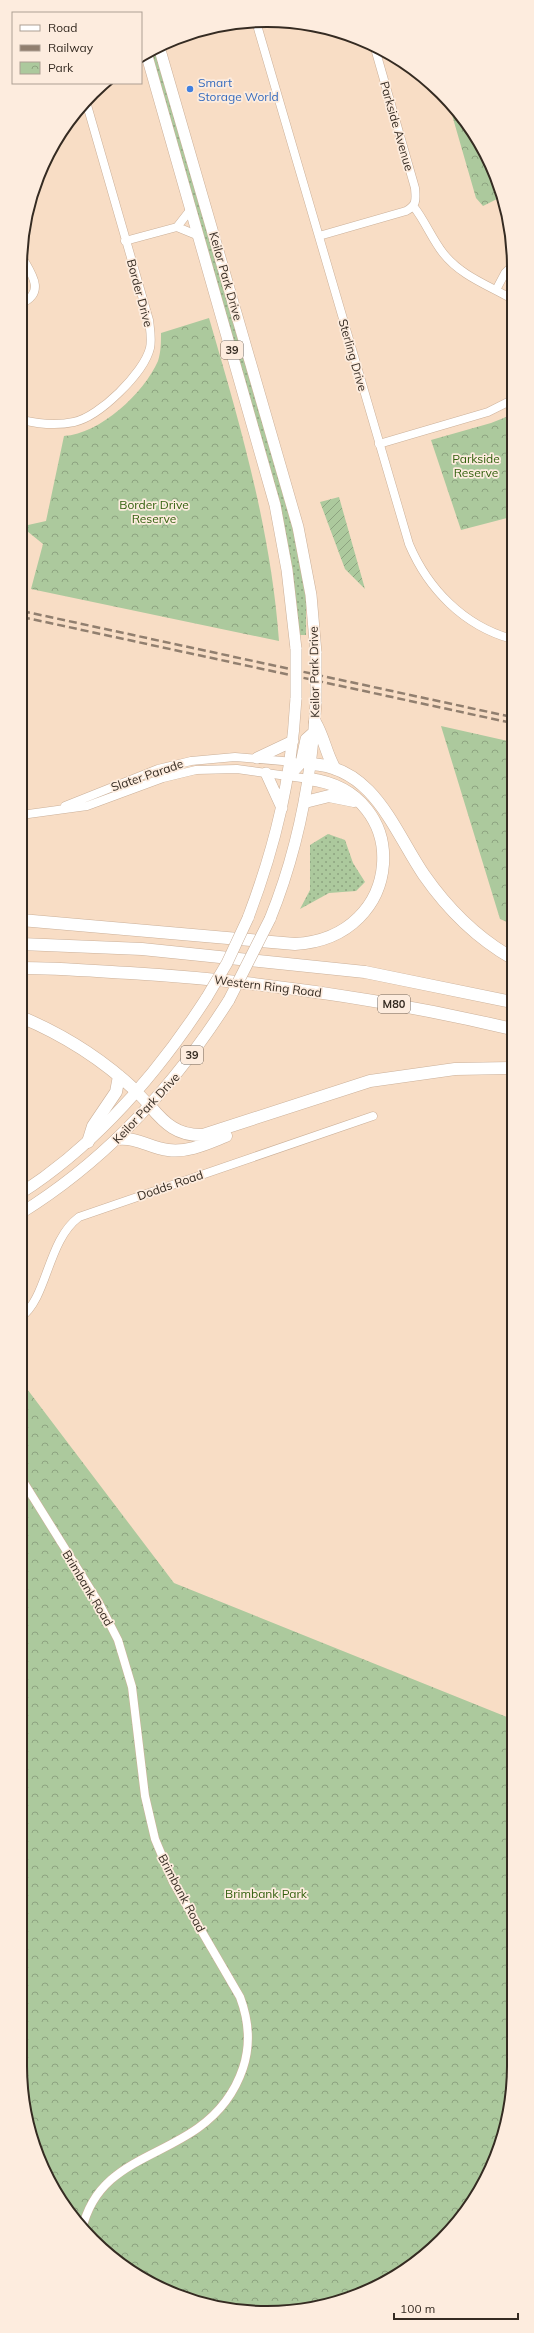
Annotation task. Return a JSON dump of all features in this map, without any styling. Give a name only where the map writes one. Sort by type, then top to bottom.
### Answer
[{"type":"highway","points":[[315,726],[323,736],[330,760],[335,769]]},
{"type":"highway","points":[[301,763],[335,769],[354,777],[376,798],[424,875],[452,909],[486,941],[507,955]]},
{"type":"highway","points":[[27,921],[295,944],[325,939],[339,934],[357,920],[367,909],[380,885],[384,865],[380,838],[370,816],[360,804],[340,788],[309,779]]},
{"type":"highway","points":[[305,802],[329,796],[341,797],[360,804]]},
{"type":"highway","name":"Western Ring Road","points":[[27,944],[142,948],[350,970],[444,987],[507,1001]]},
{"type":"highway","name":"Western Ring Road","points":[[27,968],[190,977],[275,986],[414,1007],[507,1028]]},
{"type":"highway","points":[[27,1020],[75,1043],[119,1076],[136,1091]]},
{"type":"highway","points":[[150,1106],[170,1127],[193,1135],[213,1132],[349,1087],[405,1075],[462,1069],[507,1068]]},
{"type":"highway","points":[[88,1142],[92,1126],[116,1092],[119,1076]]},
{"type":"highway","points":[[117,1140],[132,1138],[167,1150],[185,1150],[231,1134],[300,1102]]},
{"type":"main road","name":"Keilor Park Drive","points":[[27,1189],[61,1165],[88,1142],[136,1091],[174,1046],[207,997],[227,963],[248,918],[272,852],[289,776],[301,763],[315,726],[316,653],[311,595],[298,527],[161,52]]},
{"type":"main road","name":"Keilor Park Drive","points":[[27,1209],[63,1184],[117,1140],[150,1106],[198,1047],[229,1000],[270,919],[290,862],[305,802],[309,779],[301,763],[294,741],[296,649],[287,570],[275,505],[148,59]]},
{"type":"main road","points":[[257,758],[294,741]]},
{"type":"main road","points":[[266,773],[282,808]]},
{"type":"main road","points":[[136,1091],[150,1106]]},
{"type":"street","name":"Sterling Drive","points":[[259,28],[405,535],[425,576],[442,597],[463,615],[483,628],[507,637]]},
{"type":"street","name":"Parkside Avenue","points":[[377,54],[415,188],[417,201],[414,207]]},
{"type":"street","name":"Border Drive","points":[[27,421],[58,424],[75,422],[90,416],[106,404],[138,372],[150,348],[149,320],[125,242],[88,108]]},
{"type":"street","points":[[319,236],[406,211],[414,207],[444,254],[455,266],[467,275],[507,296]]},
{"type":"street","points":[[125,242],[177,227],[191,209]]},
{"type":"street","points":[[177,227],[199,236]]},
{"type":"street","points":[[27,266],[35,280],[36,288],[33,295],[27,299]]},
{"type":"street","points":[[496,290],[507,271]]},
{"type":"street","points":[[379,444],[488,412],[507,402]]},
{"type":"street","name":"Slater Parade","points":[[58,809],[82,798],[179,763],[218,757],[257,758],[301,763]]},
{"type":"street","name":"Slater Parade","points":[[27,814],[87,806],[163,778],[196,770],[238,769],[309,779]]},
{"type":"street","name":"Dodds Road","points":[[27,1309],[36,1298],[59,1240],[70,1225],[80,1217],[373,1116]]},
{"type":"street","name":"Brimbank Road","points":[[27,1488],[99,1603],[118,1640],[132,1686],[145,1796],[155,1839],[173,1882],[240,1997],[246,2014],[248,2033],[247,2052],[242,2072],[221,2106],[193,2131],[135,2162],[113,2177],[93,2199],[85,2222]]},
{"type":"green space","points":[[157,54],[293,527],[306,598],[306,635],[300,635],[278,498],[152,57]]},
{"type":"green space","points":[[452,115],[475,147],[489,175],[497,199],[483,206],[476,198]]},
{"type":"green space","name":"Border Drive Reserve","points":[[209,318],[243,438],[262,518],[275,600],[279,641],[31,589],[43,544],[27,531],[28,525],[46,521],[64,436],[78,434],[92,428],[106,420],[132,398],[142,386],[158,361],[161,333]]},
{"type":"green space","name":"Parkside Reserve","points":[[507,417],[507,518],[461,530],[431,440],[491,423]]},
{"type":"green space","points":[[339,497],[365,589],[345,569],[320,502]]},
{"type":"green space","points":[[441,726],[507,741],[507,922],[500,919]]},
{"type":"green space","points":[[328,834],[345,840],[353,863],[365,882],[356,891],[329,893],[300,909],[310,890],[310,845]]},
{"type":"green space","name":"Brimbank Park","points":[[27,1389],[174,1583],[507,1717],[507,2066],[505,2097],[499,2128],[489,2158],[475,2186],[467,2199],[437,2236],[400,2266],[387,2274],[359,2288],[329,2298],[298,2304],[283,2305],[267,2306],[236,2304],[205,2298],[175,2288],[147,2274],[134,2266],[97,2236],[67,2199],[45,2158],[35,2128],[29,2097],[27,2066]]},
{"type":"railway","points":[[27,612],[507,716]]},
{"type":"railway","points":[[27,618],[507,722]]},
{"type":"place","name":"Smart Storage World","points":[[190,89]]}]
